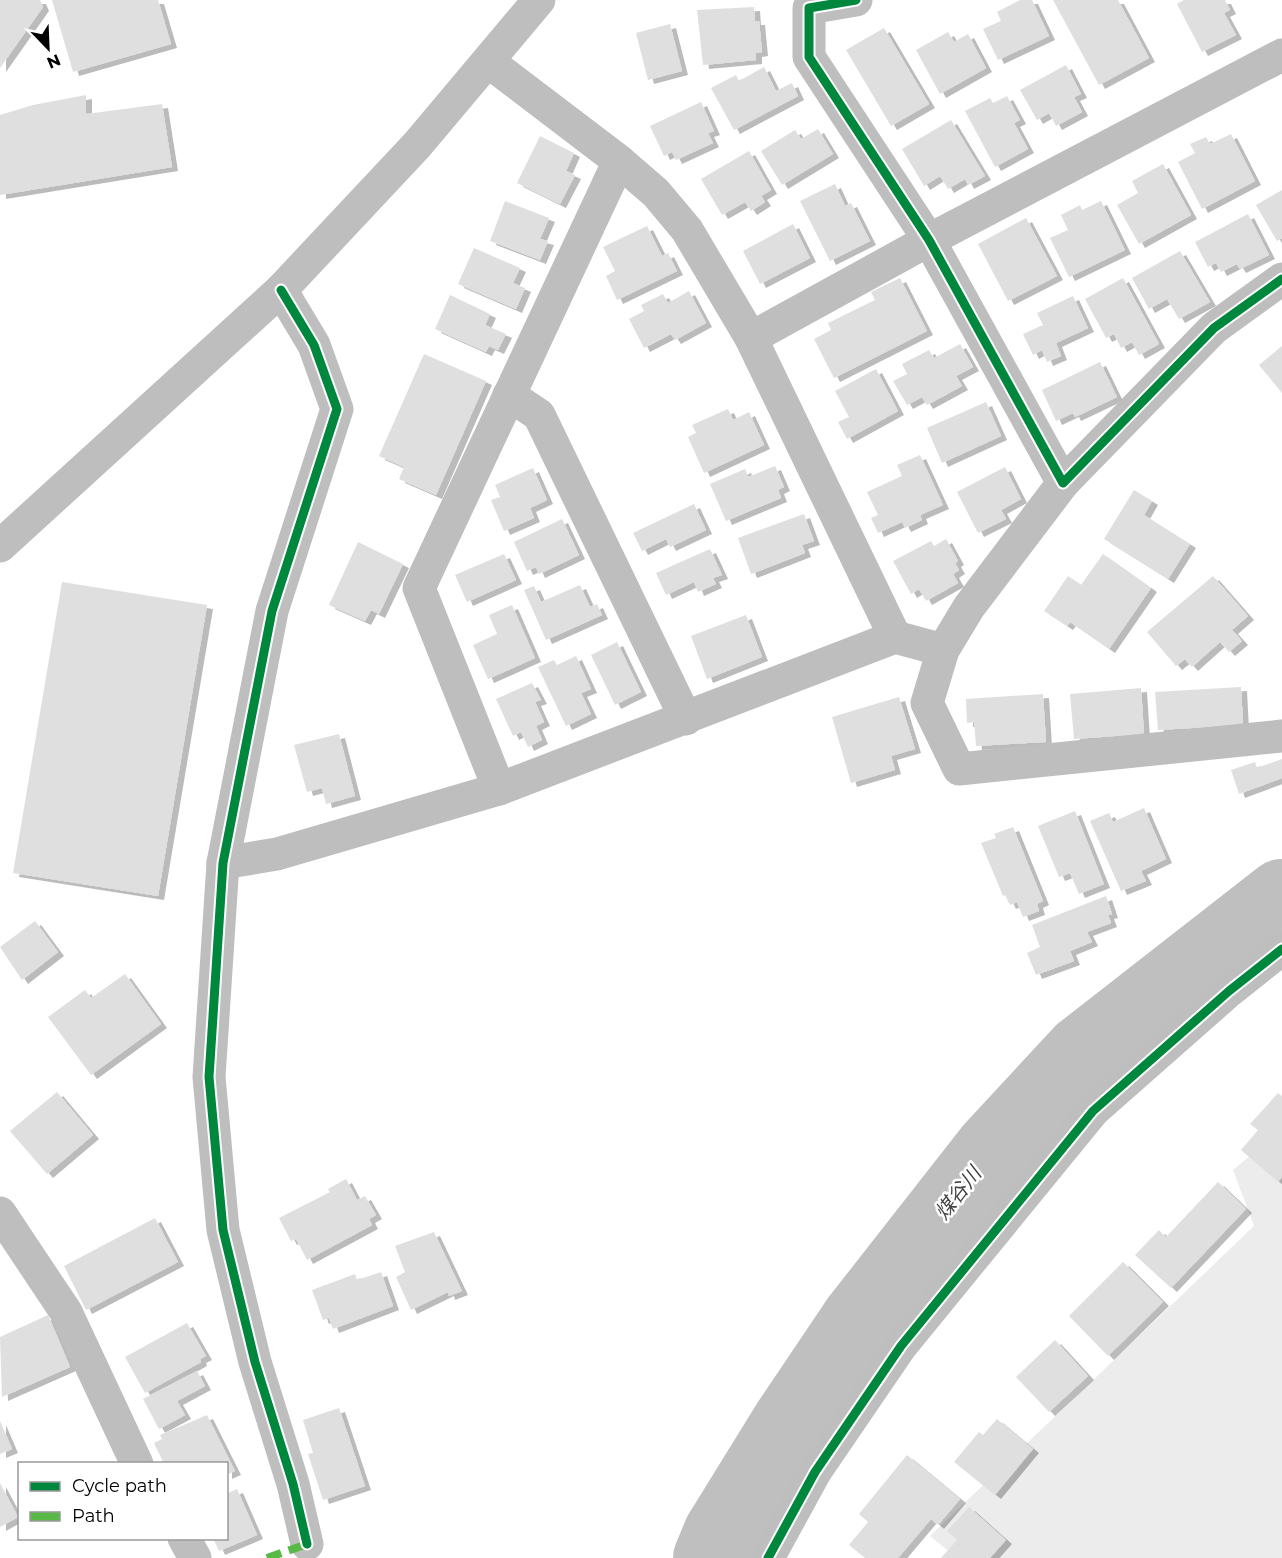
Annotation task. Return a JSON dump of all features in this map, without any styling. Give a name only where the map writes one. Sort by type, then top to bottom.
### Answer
[{"type":"street","points":[[0,546],[281,290],[417,145],[539,0]]},
{"type":"street","points":[[856,0],[809,8],[809,57],[929,240],[1064,483]]},
{"type":"street","points":[[751,338],[929,240],[1282,55]]},
{"type":"street","points":[[489,62],[619,160],[656,193],[687,230],[751,338],[895,637]]},
{"type":"street","points":[[499,789],[419,588],[619,160]]},
{"type":"street","points":[[1282,279],[1214,328],[1064,483],[969,607],[943,650],[927,703],[959,769],[1282,736]]},
{"type":"street","points":[[281,290],[314,345],[337,409],[272,611],[223,863],[208,1077],[223,1230],[255,1362],[293,1484],[307,1544]]},
{"type":"street","points":[[509,395],[539,415],[686,719]]},
{"type":"street","points":[[223,863],[277,854],[499,789],[895,637],[943,650]]},
{"type":"street","points":[[768,1558],[815,1472],[902,1346],[1093,1111],[1228,991],[1282,949]]},
{"type":"street","points":[[0,1213],[66,1312],[136,1462]]},
{"type":"street","points":[[185,1540],[195,1558]]},
{"type":"shaded area","points":[[1282,1129],[1282,1558],[957,1558],[930,1536],[1254,1226],[1233,1170]]},
{"type":"building","points":[[0,0],[40,0],[43,7],[0,68]]},
{"type":"building","points":[[52,0],[158,0],[171,44],[73,72]]},
{"type":"building","points":[[1020,0],[1032,0],[1049,36],[998,60],[983,29],[1001,21],[997,12]]},
{"type":"building","points":[[1053,0],[1118,0],[1149,58],[1099,85]]},
{"type":"building","points":[[1184,0],[1225,0],[1230,10],[1224,13],[1236,35],[1202,52],[1177,4]]},
{"type":"building","points":[[754,7],[755,21],[759,21],[762,52],[756,53],[756,60],[703,65],[697,10]]},
{"type":"building","points":[[670,24],[682,71],[648,80],[636,33]]},
{"type":"building","points":[[884,28],[929,104],[891,126],[846,50]]},
{"type":"building","points":[[948,32],[954,42],[968,34],[986,68],[940,94],[916,50]]},
{"type":"building","points":[[1066,65],[1081,94],[1074,97],[1082,112],[1056,126],[1049,113],[1037,120],[1020,90]]},
{"type":"building","points":[[764,67],[776,91],[792,83],[798,96],[734,130],[711,88],[736,75],[739,81]]},
{"type":"building","points":[[86,95],[86,114],[162,104],[172,167],[0,195],[0,115],[33,105]]},
{"type":"building","points":[[1007,96],[1020,120],[1014,123],[1028,149],[995,167],[965,111],[990,98],[993,103]]},
{"type":"building","points":[[701,102],[714,131],[708,133],[713,143],[676,160],[672,152],[664,156],[650,126]]},
{"type":"building","points":[[951,120],[985,176],[968,185],[965,179],[948,189],[940,176],[924,186],[902,149]]},
{"type":"building","points":[[818,129],[833,154],[782,185],[761,151],[795,130],[801,139]]},
{"type":"building","points":[[1231,134],[1255,181],[1202,209],[1178,162],[1195,153],[1190,144],[1206,137],[1210,144]]},
{"type":"building","points":[[540,136],[574,153],[566,171],[575,175],[560,204],[517,183]]},
{"type":"building","points":[[749,151],[771,190],[761,196],[765,202],[751,211],[745,202],[722,215],[701,179]]},
{"type":"building","points":[[1163,164],[1191,215],[1139,244],[1117,205],[1138,193],[1132,181]]},
{"type":"building","points":[[835,184],[845,206],[851,203],[870,241],[830,261],[800,201]]},
{"type":"building","points":[[1282,190],[1282,238],[1277,241],[1256,205]]},
{"type":"building","points":[[505,201],[549,218],[540,239],[548,241],[540,260],[490,241]]},
{"type":"building","points":[[1101,201],[1125,250],[1069,277],[1050,238],[1068,230],[1061,215],[1080,205],[1082,210]]},
{"type":"building","points":[[1248,214],[1269,255],[1240,269],[1237,264],[1221,272],[1216,263],[1208,267],[1195,242]]},
{"type":"building","points":[[1026,218],[1057,276],[1008,301],[978,244]]},
{"type":"building","points":[[793,224],[810,258],[760,284],[743,251]]},
{"type":"building","points":[[647,226],[662,256],[668,253],[677,271],[617,300],[606,276],[615,271],[603,247]]},
{"type":"building","points":[[474,248],[520,268],[513,283],[525,288],[516,309],[458,284]]},
{"type":"building","points":[[1180,251],[1210,302],[1179,319],[1167,299],[1149,309],[1132,278]]},
{"type":"building","points":[[900,278],[927,331],[834,378],[814,339],[831,330],[828,323],[875,300],[871,292]]},
{"type":"building","points":[[1123,278],[1159,344],[1139,355],[1132,342],[1121,348],[1114,334],[1106,338],[1085,299]]},
{"type":"building","points":[[689,291],[706,323],[675,340],[671,334],[644,348],[629,319],[644,311],[641,305],[663,294],[668,303]]},
{"type":"building","points":[[450,295],[490,314],[485,325],[506,334],[498,350],[489,346],[486,352],[435,329]]},
{"type":"building","points":[[1073,296],[1088,328],[1056,343],[1061,356],[1047,362],[1042,350],[1033,355],[1023,334],[1043,325],[1037,313]]},
{"type":"building","points":[[960,344],[973,367],[956,376],[962,386],[927,405],[922,397],[907,405],[893,381],[907,374],[902,364],[929,350],[934,358]]},
{"type":"building","points":[[1282,346],[1282,393],[1259,365]]},
{"type":"building","points":[[424,354],[486,381],[436,495],[399,479],[404,467],[379,456]]},
{"type":"building","points":[[1100,362],[1117,397],[1075,417],[1073,413],[1056,421],[1042,390]]},
{"type":"building","points":[[876,369],[898,411],[847,439],[838,422],[849,417],[835,391]]},
{"type":"building","points":[[986,402],[1001,436],[942,463],[927,428]]},
{"type":"building","points":[[728,409],[733,420],[749,412],[764,445],[704,473],[688,437],[696,433],[692,425]]},
{"type":"building","points":[[920,455],[943,505],[920,515],[922,520],[905,528],[902,522],[878,533],[871,518],[878,515],[867,492],[902,476],[897,465]]},
{"type":"building","points":[[775,466],[784,487],[778,490],[781,498],[726,521],[710,484],[745,469],[748,477]]},
{"type":"building","points":[[1005,467],[1021,499],[1001,510],[1006,519],[978,533],[957,492]]},
{"type":"building","points":[[533,468],[547,500],[530,508],[534,518],[504,531],[491,500],[500,497],[495,485]]},
{"type":"building","points":[[1134,490],[1152,501],[1144,515],[1190,544],[1168,579],[1104,539]]},
{"type":"building","points":[[694,504],[706,530],[670,547],[666,539],[642,551],[633,533]]},
{"type":"building","points":[[804,514],[814,541],[802,545],[805,553],[751,574],[738,538]]},
{"type":"building","points":[[562,519],[579,555],[539,574],[536,567],[527,571],[514,542]]},
{"type":"building","points":[[946,539],[958,561],[955,563],[959,570],[953,574],[958,583],[926,601],[919,589],[911,594],[893,561],[931,541],[934,546]]},
{"type":"building","points":[[358,542],[403,564],[379,614],[371,610],[365,621],[329,605]]},
{"type":"building","points":[[710,549],[722,575],[713,578],[716,584],[698,592],[694,582],[666,595],[656,573]]},
{"type":"building","points":[[504,554],[516,580],[467,602],[455,575]]},
{"type":"building","points":[[1103,554],[1151,588],[1109,649],[1070,622],[1067,626],[1044,611],[1068,576],[1081,585]]},
{"type":"building","points":[[1213,576],[1248,616],[1232,630],[1242,641],[1229,652],[1220,642],[1192,667],[1185,659],[1176,666],[1147,632]]},
{"type":"building","points":[[62,582],[207,605],[158,896],[13,873]]},
{"type":"building","points":[[580,585],[590,607],[597,604],[602,615],[546,640],[524,590],[534,586],[541,602]]},
{"type":"building","points":[[512,605],[535,658],[488,679],[473,645],[497,634],[489,615]]},
{"type":"building","points":[[746,615],[762,657],[707,679],[691,636]]},
{"type":"building","points":[[617,642],[641,692],[615,705],[591,655]]},
{"type":"building","points":[[576,656],[591,689],[581,693],[591,714],[566,726],[538,667],[554,660],[557,665]]},
{"type":"building","points":[[532,683],[541,700],[535,702],[544,722],[536,726],[542,740],[528,747],[521,732],[513,736],[496,699]]},
{"type":"building","points":[[1241,687],[1243,725],[1158,730],[1155,692]]},
{"type":"building","points":[[1141,688],[1144,734],[1074,739],[1070,694]]},
{"type":"building","points":[[1043,694],[1046,742],[976,746],[974,722],[967,723],[966,699]]},
{"type":"building","points":[[899,697],[915,749],[891,756],[895,770],[851,783],[832,717]]},
{"type":"building","points":[[339,734],[355,796],[326,804],[322,788],[307,792],[294,745]]},
{"type":"building","points":[[1282,759],[1282,778],[1239,794],[1231,770],[1255,762],[1257,768]]},
{"type":"building","points":[[1144,808],[1166,859],[1141,871],[1146,881],[1121,891],[1090,821],[1109,813],[1113,822]]},
{"type":"building","points":[[1075,811],[1104,884],[1079,894],[1070,873],[1059,877],[1038,826]]},
{"type":"building","points":[[1013,827],[1043,901],[1037,904],[1039,911],[1023,917],[1017,902],[1010,905],[1005,895],[1003,896],[981,843],[996,838],[994,834]]},
{"type":"building","points":[[1106,896],[1112,914],[1108,915],[1111,923],[1087,932],[1092,942],[1070,951],[1074,961],[1036,975],[1027,953],[1040,947],[1032,925]]},
{"type":"building","points":[[35,921],[58,952],[22,980],[0,947]]},
{"type":"building","points":[[125,974],[161,1024],[91,1075],[48,1017],[85,990],[91,998]]},
{"type":"building","points":[[57,1092],[93,1135],[47,1174],[10,1131]]},
{"type":"building","points":[[1278,1093],[1282,1096],[1282,1177],[1278,1182],[1241,1150],[1258,1130],[1250,1124]]},
{"type":"building","points":[[346,1179],[357,1200],[365,1196],[376,1215],[369,1219],[372,1225],[307,1260],[296,1239],[291,1241],[279,1218],[330,1192],[328,1189]]},
{"type":"building","points":[[1218,1182],[1246,1209],[1171,1288],[1135,1255],[1159,1230],[1166,1237]]},
{"type":"building","points":[[155,1218],[178,1262],[86,1310],[64,1266]]},
{"type":"building","points":[[434,1232],[462,1291],[449,1296],[448,1292],[411,1310],[396,1277],[405,1272],[395,1246]]},
{"type":"building","points":[[1123,1262],[1163,1302],[1108,1356],[1069,1316]]},
{"type":"building","points":[[381,1272],[393,1306],[333,1329],[329,1318],[323,1320],[312,1290],[355,1274],[357,1280]]},
{"type":"building","points":[[48,1315],[70,1367],[2,1397],[0,1337]]},
{"type":"building","points":[[187,1323],[206,1356],[200,1359],[201,1362],[145,1393],[125,1357]]},
{"type":"building","points":[[1055,1340],[1088,1376],[1049,1412],[1016,1377]]},
{"type":"building","points":[[197,1371],[205,1386],[177,1401],[185,1415],[159,1429],[143,1399]]},
{"type":"building","points":[[339,1408],[365,1486],[323,1500],[308,1454],[313,1453],[303,1420]]},
{"type":"building","points":[[207,1415],[235,1471],[228,1474],[228,1462],[163,1462],[154,1443],[162,1439],[160,1435]]},
{"type":"building","points":[[997,1419],[1033,1449],[995,1495],[954,1462],[979,1432],[983,1435]]},
{"type":"building","points":[[0,1421],[12,1449],[0,1454]]},
{"type":"building","points":[[907,1455],[960,1499],[938,1525],[931,1519],[898,1558],[865,1558],[849,1545],[868,1522],[859,1514]]},
{"type":"building","points":[[0,1483],[18,1517],[0,1527]]},
{"type":"building","points":[[237,1489],[257,1535],[219,1551],[214,1540],[228,1540],[228,1493]]},
{"type":"building","points":[[969,1507],[1006,1540],[990,1558],[941,1558],[957,1540],[947,1531]]},
{"type":"waterway","name":"煤谷川","points":[[711,1558],[721,1534],[789,1424],[859,1320],[993,1149],[1082,1053],[1282,897]]},
{"type":"marked path","points":[[267,1558],[307,1544]]},
{"type":"cycle path","points":[[856,0],[809,8],[809,57],[929,240],[1063,483],[1214,328],[1282,279]]},
{"type":"cycle path","points":[[281,290],[314,345],[337,409],[272,611],[223,863],[209,1077],[223,1230],[255,1362],[293,1484],[307,1544]]},
{"type":"cycle path","points":[[768,1558],[815,1472],[901,1346],[1093,1111],[1229,991],[1282,949]]}]
